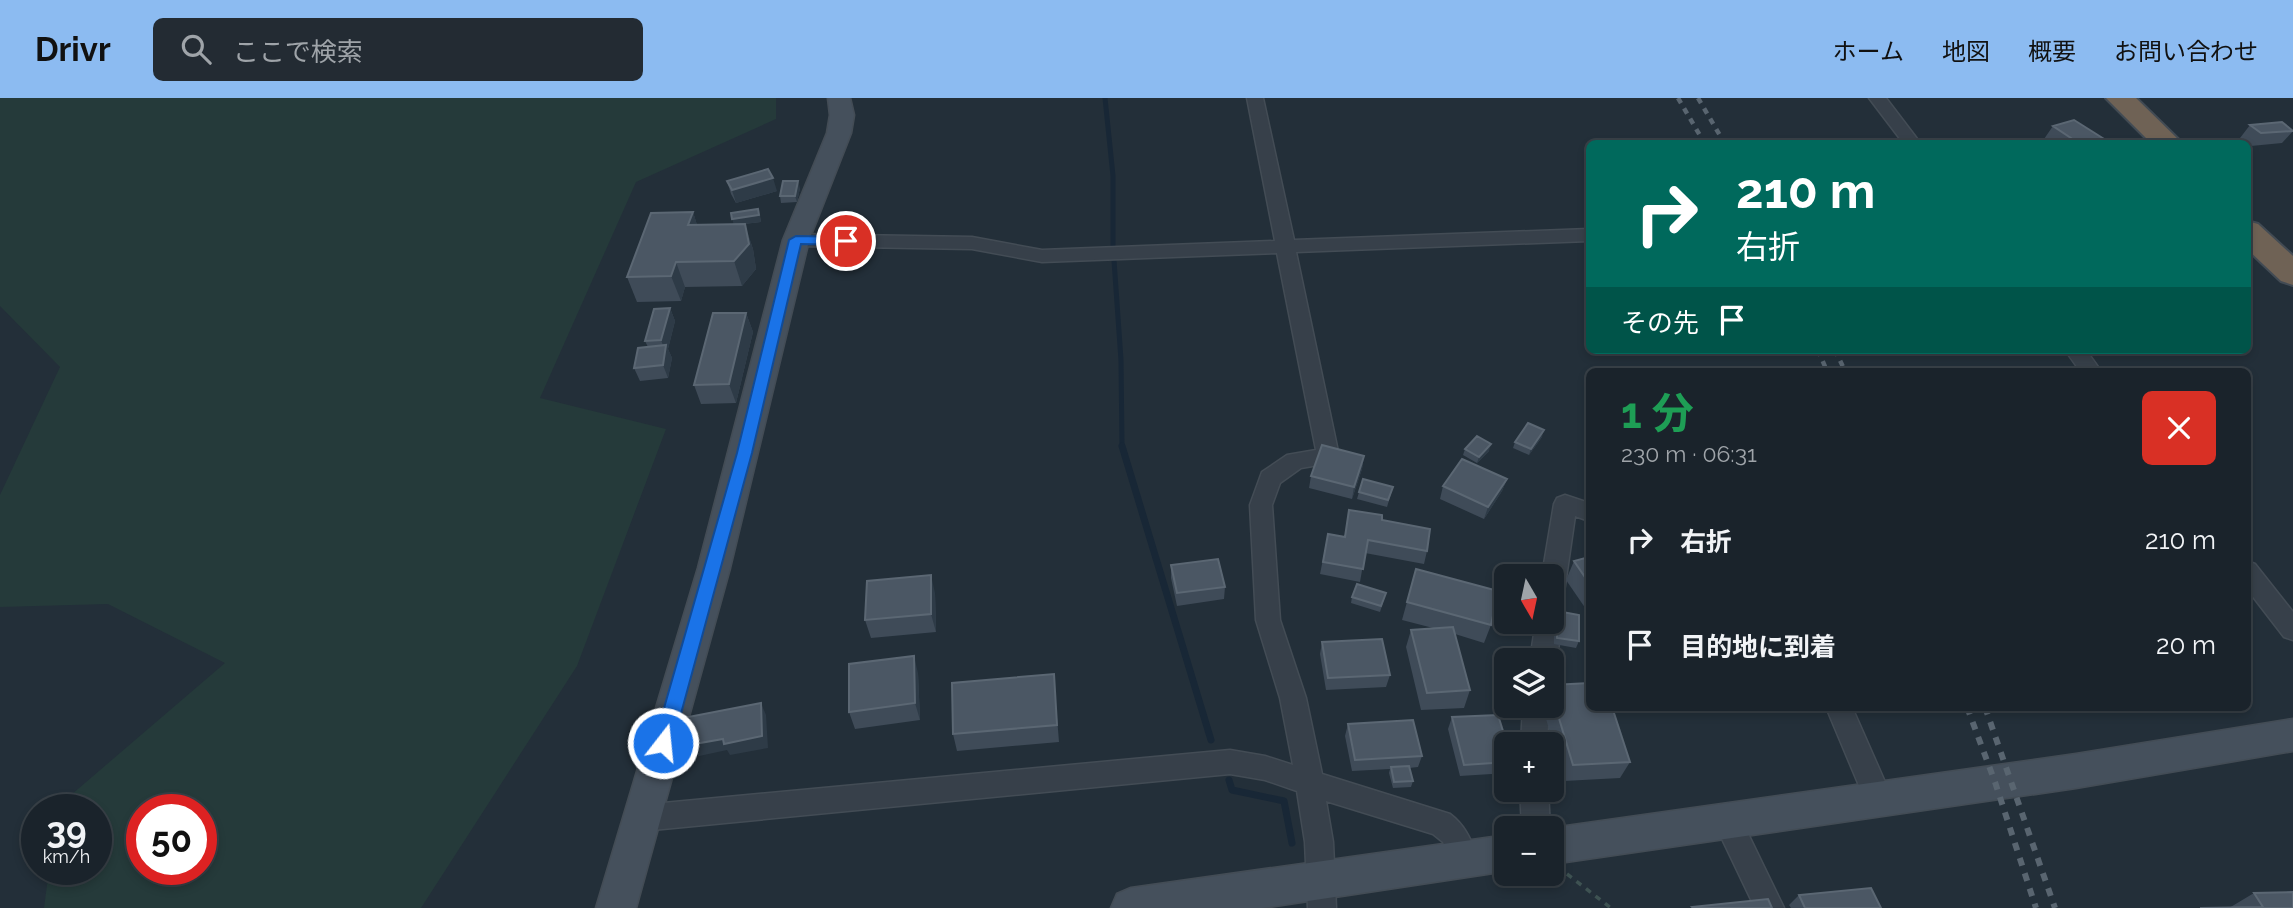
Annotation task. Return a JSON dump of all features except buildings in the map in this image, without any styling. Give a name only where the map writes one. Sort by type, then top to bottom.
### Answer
[{"type":"highway","points":[[2107,98],[2151,140]]},
{"type":"highway","points":[[2120,98],[2165,140]]},
{"type":"highway","points":[[2251,219],[2293,257]]},
{"type":"highway","points":[[2251,234],[2293,274]]},
{"type":"main road","points":[[615,908],[738,478],[796,240],[839,133],[842,115],[839,98]]},
{"type":"main road","points":[[1564,838],[1727,820],[2076,771],[2293,735]]},
{"type":"main road","points":[[1131,908],[1321,894],[1465,859],[1494,855]]},
{"type":"street","points":[[1255,98],[1287,247],[1297,315],[1328,456],[1295,461],[1269,478],[1261,505],[1268,620],[1293,698],[1319,842],[1321,894]]},
{"type":"street","points":[[1877,98],[1910,140]]},
{"type":"street","points":[[796,240],[972,243],[1042,256],[1586,235]]},
{"type":"street","points":[[2078,354],[2089,368]]},
{"type":"street","points":[[1556,564],[1565,504],[1586,511]]},
{"type":"street","points":[[2251,576],[2293,630]]},
{"type":"street","points":[[1841,711],[1878,798]]},
{"type":"street","points":[[642,818],[1230,762],[1265,768],[1406,815],[1440,823],[1453,833],[1465,859]]},
{"type":"street","points":[[1727,820],[1770,908]]},
{"type":"path","points":[[1564,869],[1611,908]]},
{"type":"green space","points":[[0,98],[776,98],[776,119],[636,182],[540,398],[666,429],[577,666],[421,908],[44,908],[47,885],[112,885],[112,794],[72,794],[225,663],[108,604],[0,607],[0,495],[60,367],[0,306]]},
{"type":"waterway","points":[[1105,98],[1113,176],[1113,246],[1121,360],[1122,447]]},
{"type":"waterway","points":[[1122,446],[1211,740]]},
{"type":"waterway","points":[[1229,780],[1232,790],[1284,801],[1292,843]]},
{"type":"railway","points":[[1678,98],[1703,140]]},
{"type":"railway","points":[[1698,98],[1723,140]]},
{"type":"railway","points":[[1820,354],[1826,368]]},
{"type":"railway","points":[[1837,354],[1844,368]]},
{"type":"railway","points":[[1968,711],[2036,908]]},
{"type":"railway","points":[[1986,711],[2055,908]]},
{"type":"route","points":[[663,743],[745,453],[796,240],[846,241]]}]
